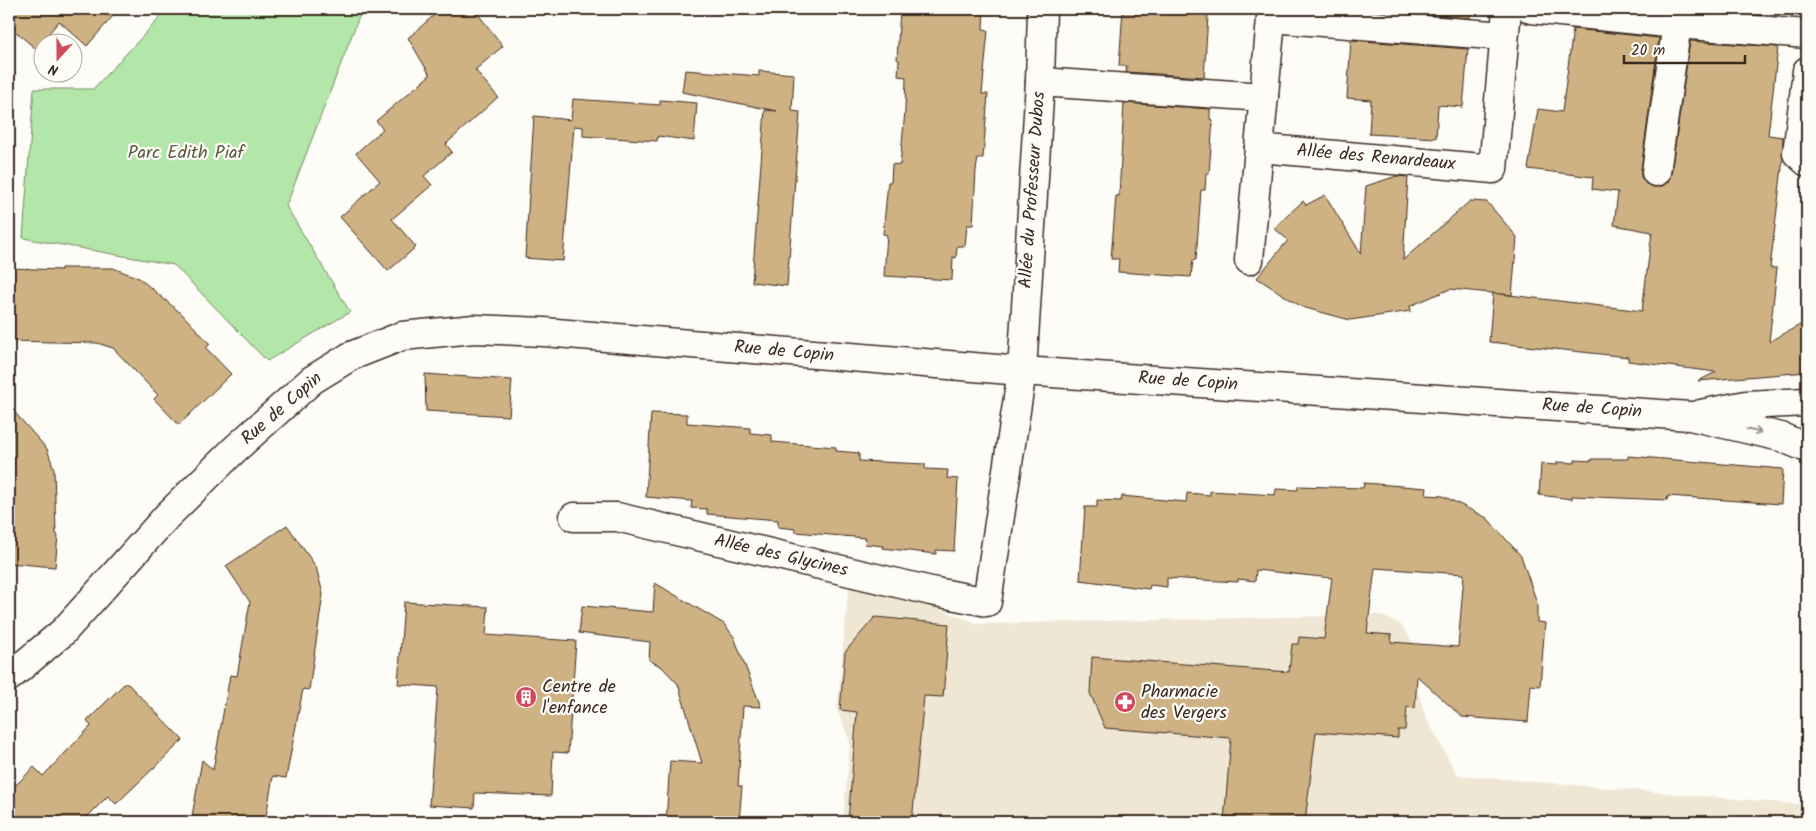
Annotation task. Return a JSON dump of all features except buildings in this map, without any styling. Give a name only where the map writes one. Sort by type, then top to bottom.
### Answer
[{"type":"street","name":"Allée du Professeur Dubos","points":[[987,602],[1022,371],[1040,82],[1042,9]]},
{"type":"street","points":[[1249,260],[1272,13],[1504,36],[1507,9]]},
{"type":"street","points":[[1531,9],[1677,24],[1807,34]]},
{"type":"street","points":[[1656,172],[1677,24]]},
{"type":"street","name":"Allée des Renardeaux","points":[[1259,148],[1493,169],[1504,36]]},
{"type":"street","points":[[1807,71],[1797,153],[1807,162]]},
{"type":"street","points":[[1040,82],[1264,97]]},
{"type":"street","name":"Rue de Copin","points":[[9,677],[63,632],[168,515],[234,450],[312,380],[351,356],[402,336],[474,329],[535,331],[1022,371],[1690,416],[1781,437],[1807,448]]},
{"type":"street","name":"Rue de Copin","points":[[1690,416],[1746,405],[1807,402]]},
{"type":"street","name":"Allée des Glycines","points":[[574,517],[617,517],[931,591],[987,602]]},
{"type":"shaded area","points":[[849,584],[901,595],[979,624],[1380,615],[1400,624],[1413,642],[1416,651],[1418,693],[1426,717],[1457,775],[1807,805],[1807,822],[843,822],[850,741],[837,710]]},
{"type":"green space","name":"Parc Edith Piaf","points":[[163,9],[362,9],[286,206],[350,312],[267,361],[174,265],[23,238],[34,89],[93,89],[157,21]]},
{"type":"place","name":"Centre de l'enfance","points":[[526,697]]},
{"type":"place","name":"Pharmacie des Vergers","points":[[1125,702]]}]
